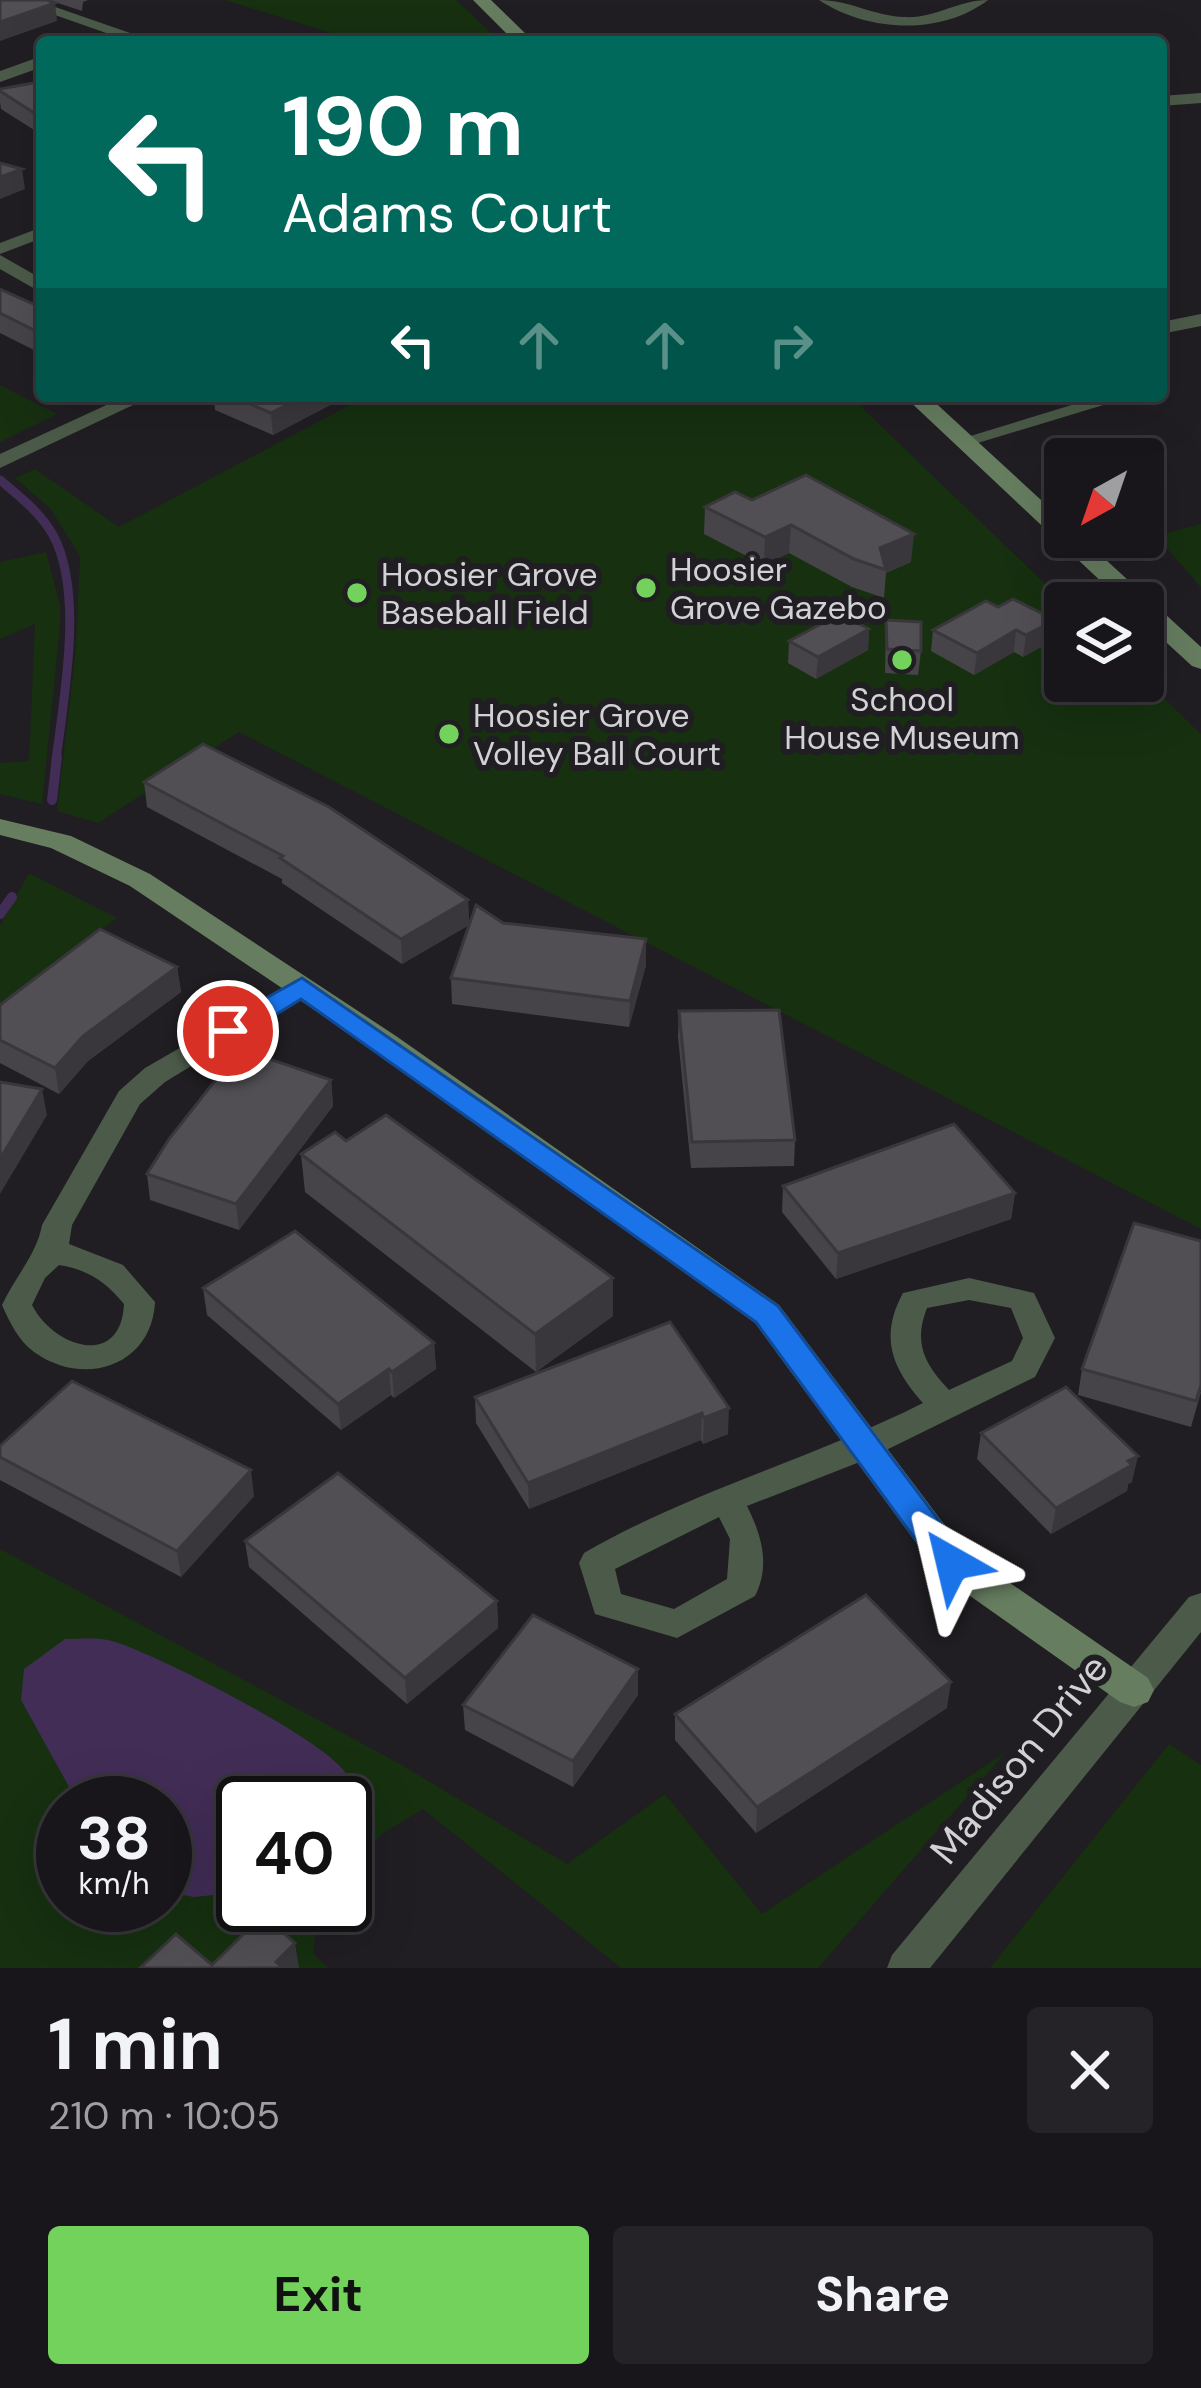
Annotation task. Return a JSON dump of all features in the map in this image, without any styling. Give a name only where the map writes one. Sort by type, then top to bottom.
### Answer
[{"type":"street","points":[[20,0],[131,36]]},
{"type":"street","points":[[481,0],[519,36]]},
{"type":"street","points":[[827,0],[889,23],[916,25],[941,20],[980,0]]},
{"type":"street","points":[[104,36],[116,31]]},
{"type":"street","points":[[0,77],[36,63]]},
{"type":"street","points":[[1167,101],[1201,98]]},
{"type":"street","points":[[0,249],[36,234]]},
{"type":"street","points":[[0,261],[36,283]]},
{"type":"street","points":[[1167,327],[1201,320]]},
{"type":"street","points":[[0,462],[129,402]]},
{"type":"street","points":[[922,402],[1044,516]]},
{"type":"street","points":[[964,441],[1102,402]]},
{"type":"street","points":[[1090,558],[1116,582]]},
{"type":"street","points":[[1164,626],[1201,661]]},
{"type":"street","points":[[0,827],[61,842],[105,860],[302,987],[767,1314],[952,1563],[1134,1690]]},
{"type":"street","points":[[52,1253],[57,1225],[110,1123],[129,1098],[155,1075],[302,987]]},
{"type":"street","points":[[728,1502],[747,1539],[743,1586],[676,1624],[607,1604],[596,1563],[641,1534],[864,1447],[943,1404],[1024,1369],[1039,1338],[1023,1301],[988,1287],[946,1289],[914,1301],[900,1330],[910,1370],[943,1404]]},
{"type":"street","name":"Madison Drive","points":[[906,1968],[1201,1607]]},
{"type":"green space","points":[[225,0],[456,0],[495,36],[341,36]]},
{"type":"green space","points":[[0,385],[57,414],[0,442]]},
{"type":"green space","points":[[356,402],[856,402],[1044,583],[1044,702],[1164,702],[1164,698],[1201,734],[1201,1229],[239,732],[98,823],[57,811],[76,648],[80,556],[50,508],[15,478],[35,469],[119,527]]},
{"type":"green space","points":[[1201,524],[1201,587],[1164,545],[1164,534]]},
{"type":"green space","points":[[46,552],[60,606],[60,627],[42,804],[0,794],[0,763],[29,761],[35,624],[0,639],[0,562]]},
{"type":"green space","points":[[29,873],[117,918],[0,1003],[0,926]]},
{"type":"green space","points":[[0,1549],[400,1764],[567,1864],[665,1794],[762,1914],[1006,1752],[818,1968],[621,1968],[423,1809],[372,1844],[372,1776],[216,1776],[216,1932],[315,1932],[313,1953],[328,1968],[0,1968]]},
{"type":"green space","points":[[1169,1744],[1201,1765],[1201,1968],[990,1968]]},
{"type":"shaded area","points":[[65,1639],[107,1640],[238,1699],[308,1741],[347,1776],[216,1776],[216,1895],[192,1897],[192,1776],[63,1776],[21,1700],[24,1669]]},
{"type":"building","points":[[0,0],[47,0],[55,3],[0,22]]},
{"type":"building","points":[[36,82],[36,114],[0,91]]},
{"type":"building","points":[[0,163],[22,169],[0,177]]},
{"type":"building","points":[[0,289],[36,305],[36,331],[0,313]]},
{"type":"building","points":[[246,402],[292,402],[271,413]]},
{"type":"building","points":[[806,475],[914,534],[880,548],[886,570],[854,559],[791,525],[765,537],[705,507],[735,492],[752,500]]},
{"type":"building","points":[[1013,599],[1044,614],[1044,626],[1026,635],[1016,630],[977,653],[933,630],[986,601],[998,607]]},
{"type":"building","points":[[840,614],[869,629],[818,657],[789,641]]},
{"type":"building","points":[[886,620],[921,622],[921,651],[887,649]]},
{"type":"building","points":[[203,744],[329,807],[468,900],[401,939],[280,858],[283,856],[144,782]]},
{"type":"building","points":[[476,905],[503,923],[646,939],[630,1001],[451,978]]},
{"type":"building","points":[[100,929],[177,967],[83,1036],[55,1068],[0,1040],[0,1005]]},
{"type":"building","points":[[779,1010],[795,1140],[692,1142],[679,1011]]},
{"type":"building","points":[[240,1049],[331,1080],[236,1204],[147,1174],[169,1139]]},
{"type":"building","points":[[0,1082],[42,1089],[0,1159]]},
{"type":"building","points":[[386,1115],[613,1278],[535,1334],[301,1154],[335,1132],[346,1141]]},
{"type":"building","points":[[954,1124],[1015,1193],[838,1253],[783,1186]]},
{"type":"building","points":[[1134,1223],[1201,1241],[1201,1385],[1196,1401],[1082,1369]]},
{"type":"building","points":[[295,1231],[434,1343],[338,1404],[203,1288]]},
{"type":"building","points":[[670,1322],[729,1408],[704,1418],[702,1413],[528,1483],[475,1397]]},
{"type":"building","points":[[72,1381],[251,1470],[177,1551],[0,1457],[0,1446]]},
{"type":"building","points":[[1066,1387],[1138,1456],[1128,1461],[1132,1465],[1056,1508],[981,1433]]},
{"type":"building","points":[[338,1473],[497,1601],[405,1678],[245,1541]]},
{"type":"building","points":[[866,1595],[951,1682],[757,1807],[675,1714]]},
{"type":"building","points":[[533,1615],[638,1669],[573,1761],[463,1705]]},
{"type":"building","points":[[246,1932],[282,1932],[295,1943],[276,1962],[283,1968],[140,1968],[176,1934],[212,1965]]},
{"type":"waterway","points":[[0,480],[53,535],[68,585],[67,676],[56,760]]},
{"type":"waterway","points":[[52,800],[57,757]]},
{"type":"waterway","points":[[0,914],[12,897]]},
{"type":"place","name":"Hoosier Grove Gazebo","points":[[646,588]]},
{"type":"place","name":"Hoosier Grove Baseball Field","points":[[357,593]]},
{"type":"place","name":"School House Museum","points":[[902,660]]},
{"type":"place","name":"Hoosier Grove Volley Ball Court","points":[[449,734]]},
{"type":"route","points":[[228,1031],[302,987],[767,1314],[952,1563]]}]
